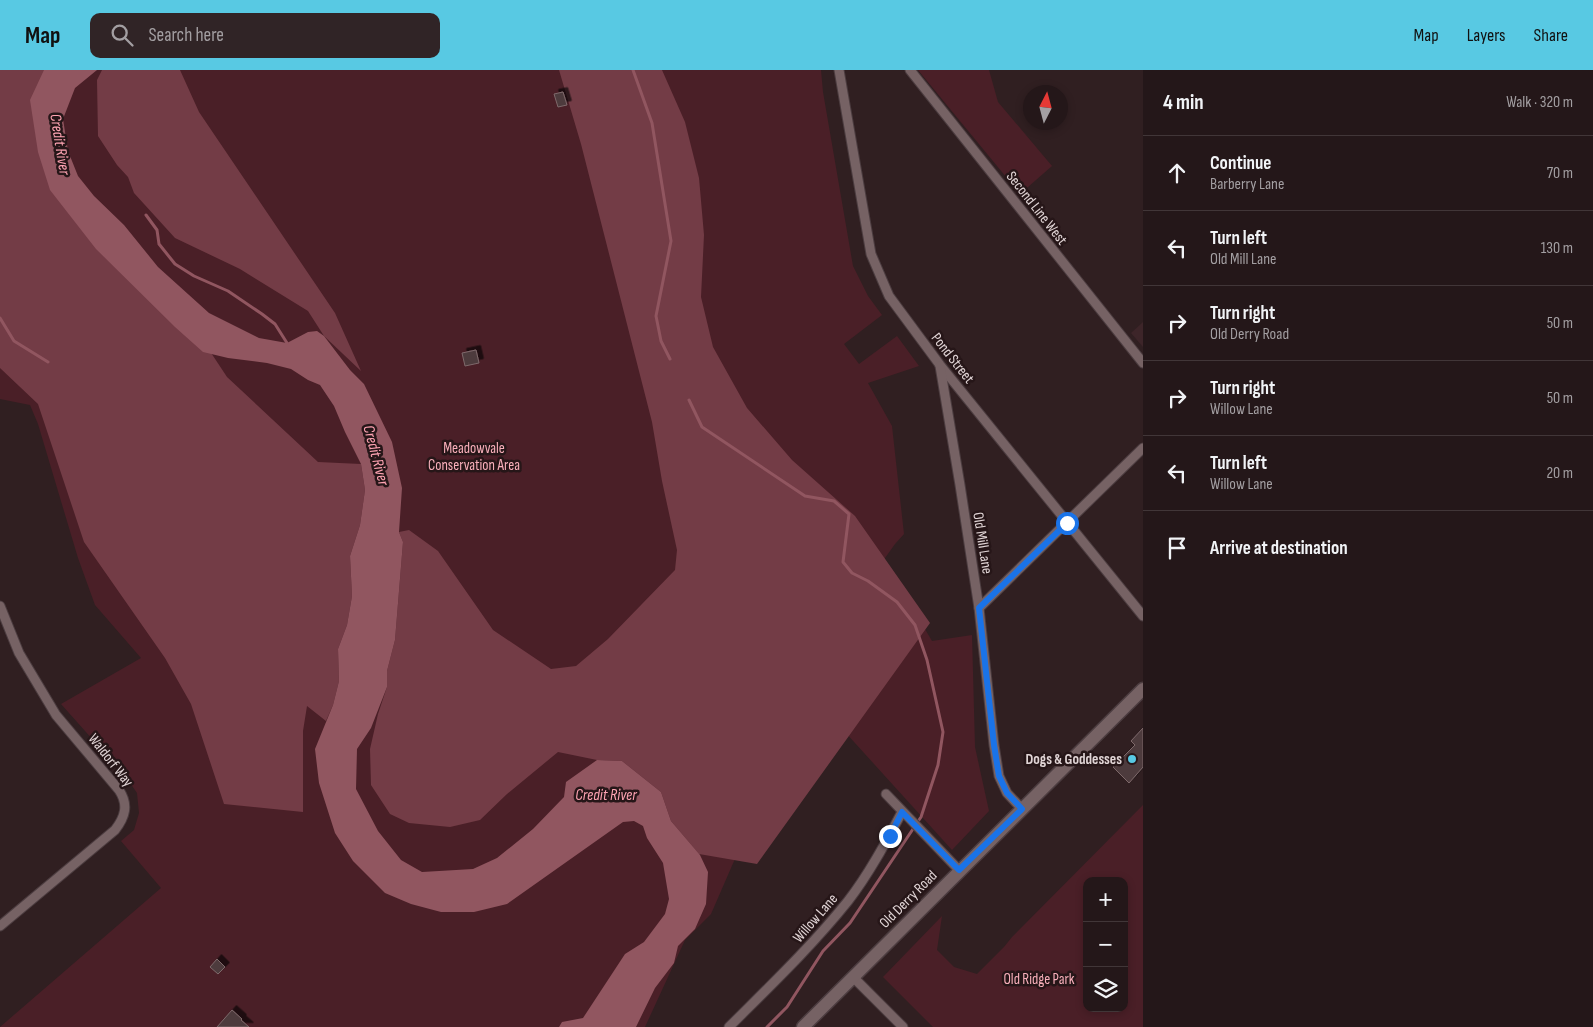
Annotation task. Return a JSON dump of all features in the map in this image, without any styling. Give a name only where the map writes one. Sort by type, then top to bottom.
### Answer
[{"type":"street","name":"Pond Street","points":[[839,70],[871,254],[889,296],[940,365],[1143,616]]},
{"type":"street","name":"Second Line West","points":[[910,70],[1143,363]]},
{"type":"street","name":"Old Mill Lane","points":[[940,365],[979,608],[999,776],[1007,793],[1022,809]]},
{"type":"street","points":[[979,608],[1143,448]]},
{"type":"street","name":"Waldorf Way","points":[[0,606],[19,653],[56,715],[119,790],[126,809],[122,820],[115,830],[0,926]]},
{"type":"street","name":"Old Derry Road","points":[[803,1027],[1143,689]]},
{"type":"street","points":[[886,794],[959,870]]},
{"type":"street","name":"Willow Lane","points":[[729,1027],[807,949],[849,900],[884,844],[905,815]]},
{"type":"street","points":[[853,977],[903,1027]]},
{"type":"shaded area","points":[[0,70],[48,70],[57,125],[99,233],[192,324],[227,377],[318,462],[361,464],[365,490],[360,525],[350,556],[352,596],[347,625],[338,649],[339,681],[333,705],[326,721],[307,706],[303,731],[303,812],[224,804],[191,704],[165,658],[84,542],[38,404],[0,368]]},
{"type":"shaded area","points":[[102,70],[180,70],[199,112],[335,313],[361,371],[324,336],[308,311],[240,269],[175,238],[134,193],[128,177],[117,165],[98,136],[97,80]]},
{"type":"shaded area","points":[[559,70],[662,70],[685,122],[699,178],[704,235],[701,297],[713,347],[747,408],[792,460],[855,516],[930,623],[757,864],[699,854],[671,821],[661,792],[622,761],[597,760],[558,752],[507,794],[480,820],[450,827],[409,823],[390,814],[371,785],[370,749],[378,714],[387,687],[387,671],[395,640],[403,542],[399,532],[409,530],[438,551],[493,630],[551,669],[576,666],[608,639],[675,570],[677,550],[652,422],[581,144]]},
{"type":"shaded area","points":[[1143,322],[1143,347],[1131,333]]},
{"type":"green space","name":"Meadowvale Conservation Area","points":[[0,70],[821,70],[823,92],[853,266],[868,296],[882,315],[844,344],[859,364],[897,336],[919,366],[868,383],[892,426],[904,534],[880,565],[932,641],[972,635],[975,747],[989,811],[952,850],[845,732],[741,845],[711,914],[685,940],[645,1027],[0,1027],[161,888],[121,841],[134,830],[139,813],[137,793],[126,777],[61,704],[141,658],[95,605],[78,558],[38,424],[30,405],[0,399]]},
{"type":"green space","points":[[918,70],[989,70],[998,102],[1052,166],[1020,194]]},
{"type":"green space","name":"Old Ridge Park","points":[[1143,805],[1143,1027],[933,1027],[883,977],[942,916],[937,950],[954,967],[977,974]]},
{"type":"water","name":"Credit River","points":[[44,70],[97,70],[75,88],[63,119],[68,151],[78,176],[94,196],[124,225],[158,267],[209,313],[259,338],[287,343],[308,332],[317,331],[324,336],[350,370],[364,384],[392,442],[402,488],[399,532],[403,542],[395,640],[387,671],[387,687],[371,728],[357,749],[356,789],[378,831],[401,860],[422,872],[473,869],[497,858],[533,829],[564,797],[566,782],[597,760],[622,761],[661,792],[671,821],[700,855],[708,872],[706,904],[695,929],[678,946],[674,963],[655,988],[636,1027],[559,1027],[562,1022],[583,1018],[625,954],[644,942],[665,914],[669,899],[663,863],[647,838],[643,826],[634,821],[623,822],[507,904],[474,912],[441,912],[411,904],[385,893],[353,861],[335,833],[319,783],[315,749],[333,705],[339,681],[338,649],[347,625],[352,596],[350,556],[360,525],[365,490],[361,464],[334,406],[320,385],[291,369],[203,352],[96,249],[50,190],[38,152],[30,100]]},
{"type":"building","points":[[563,92],[567,105],[558,107],[554,94]]},
{"type":"building","points":[[476,350],[479,363],[465,366],[462,353]]},
{"type":"building","points":[[1143,728],[1143,767],[1129,783],[1113,767],[1135,745],[1131,741]]},
{"type":"building","points":[[217,959],[225,967],[218,974],[210,967]]},
{"type":"building","points":[[232,1010],[241,1020],[249,1027],[217,1027]]},
{"type":"waterway","points":[[633,70],[652,123],[671,241],[656,316],[661,341],[670,359]]},
{"type":"waterway","points":[[146,215],[157,230],[159,244],[175,264],[194,276],[228,291],[262,314],[275,324],[287,343]]},
{"type":"waterway","points":[[0,318],[14,341],[48,362]]},
{"type":"waterway","points":[[689,400],[702,427],[805,496],[834,501],[849,514],[843,562],[852,573],[868,581],[897,602],[915,625],[927,660],[943,732],[938,765],[921,817],[850,923],[823,951],[787,1007],[767,1027]]},
{"type":"place","name":"Dogs & Goddesses","points":[[1132,759]]},
{"type":"route","points":[[890,836],[902,812],[959,870],[1022,809],[1007,793],[999,776],[979,608],[1067,523]]}]
